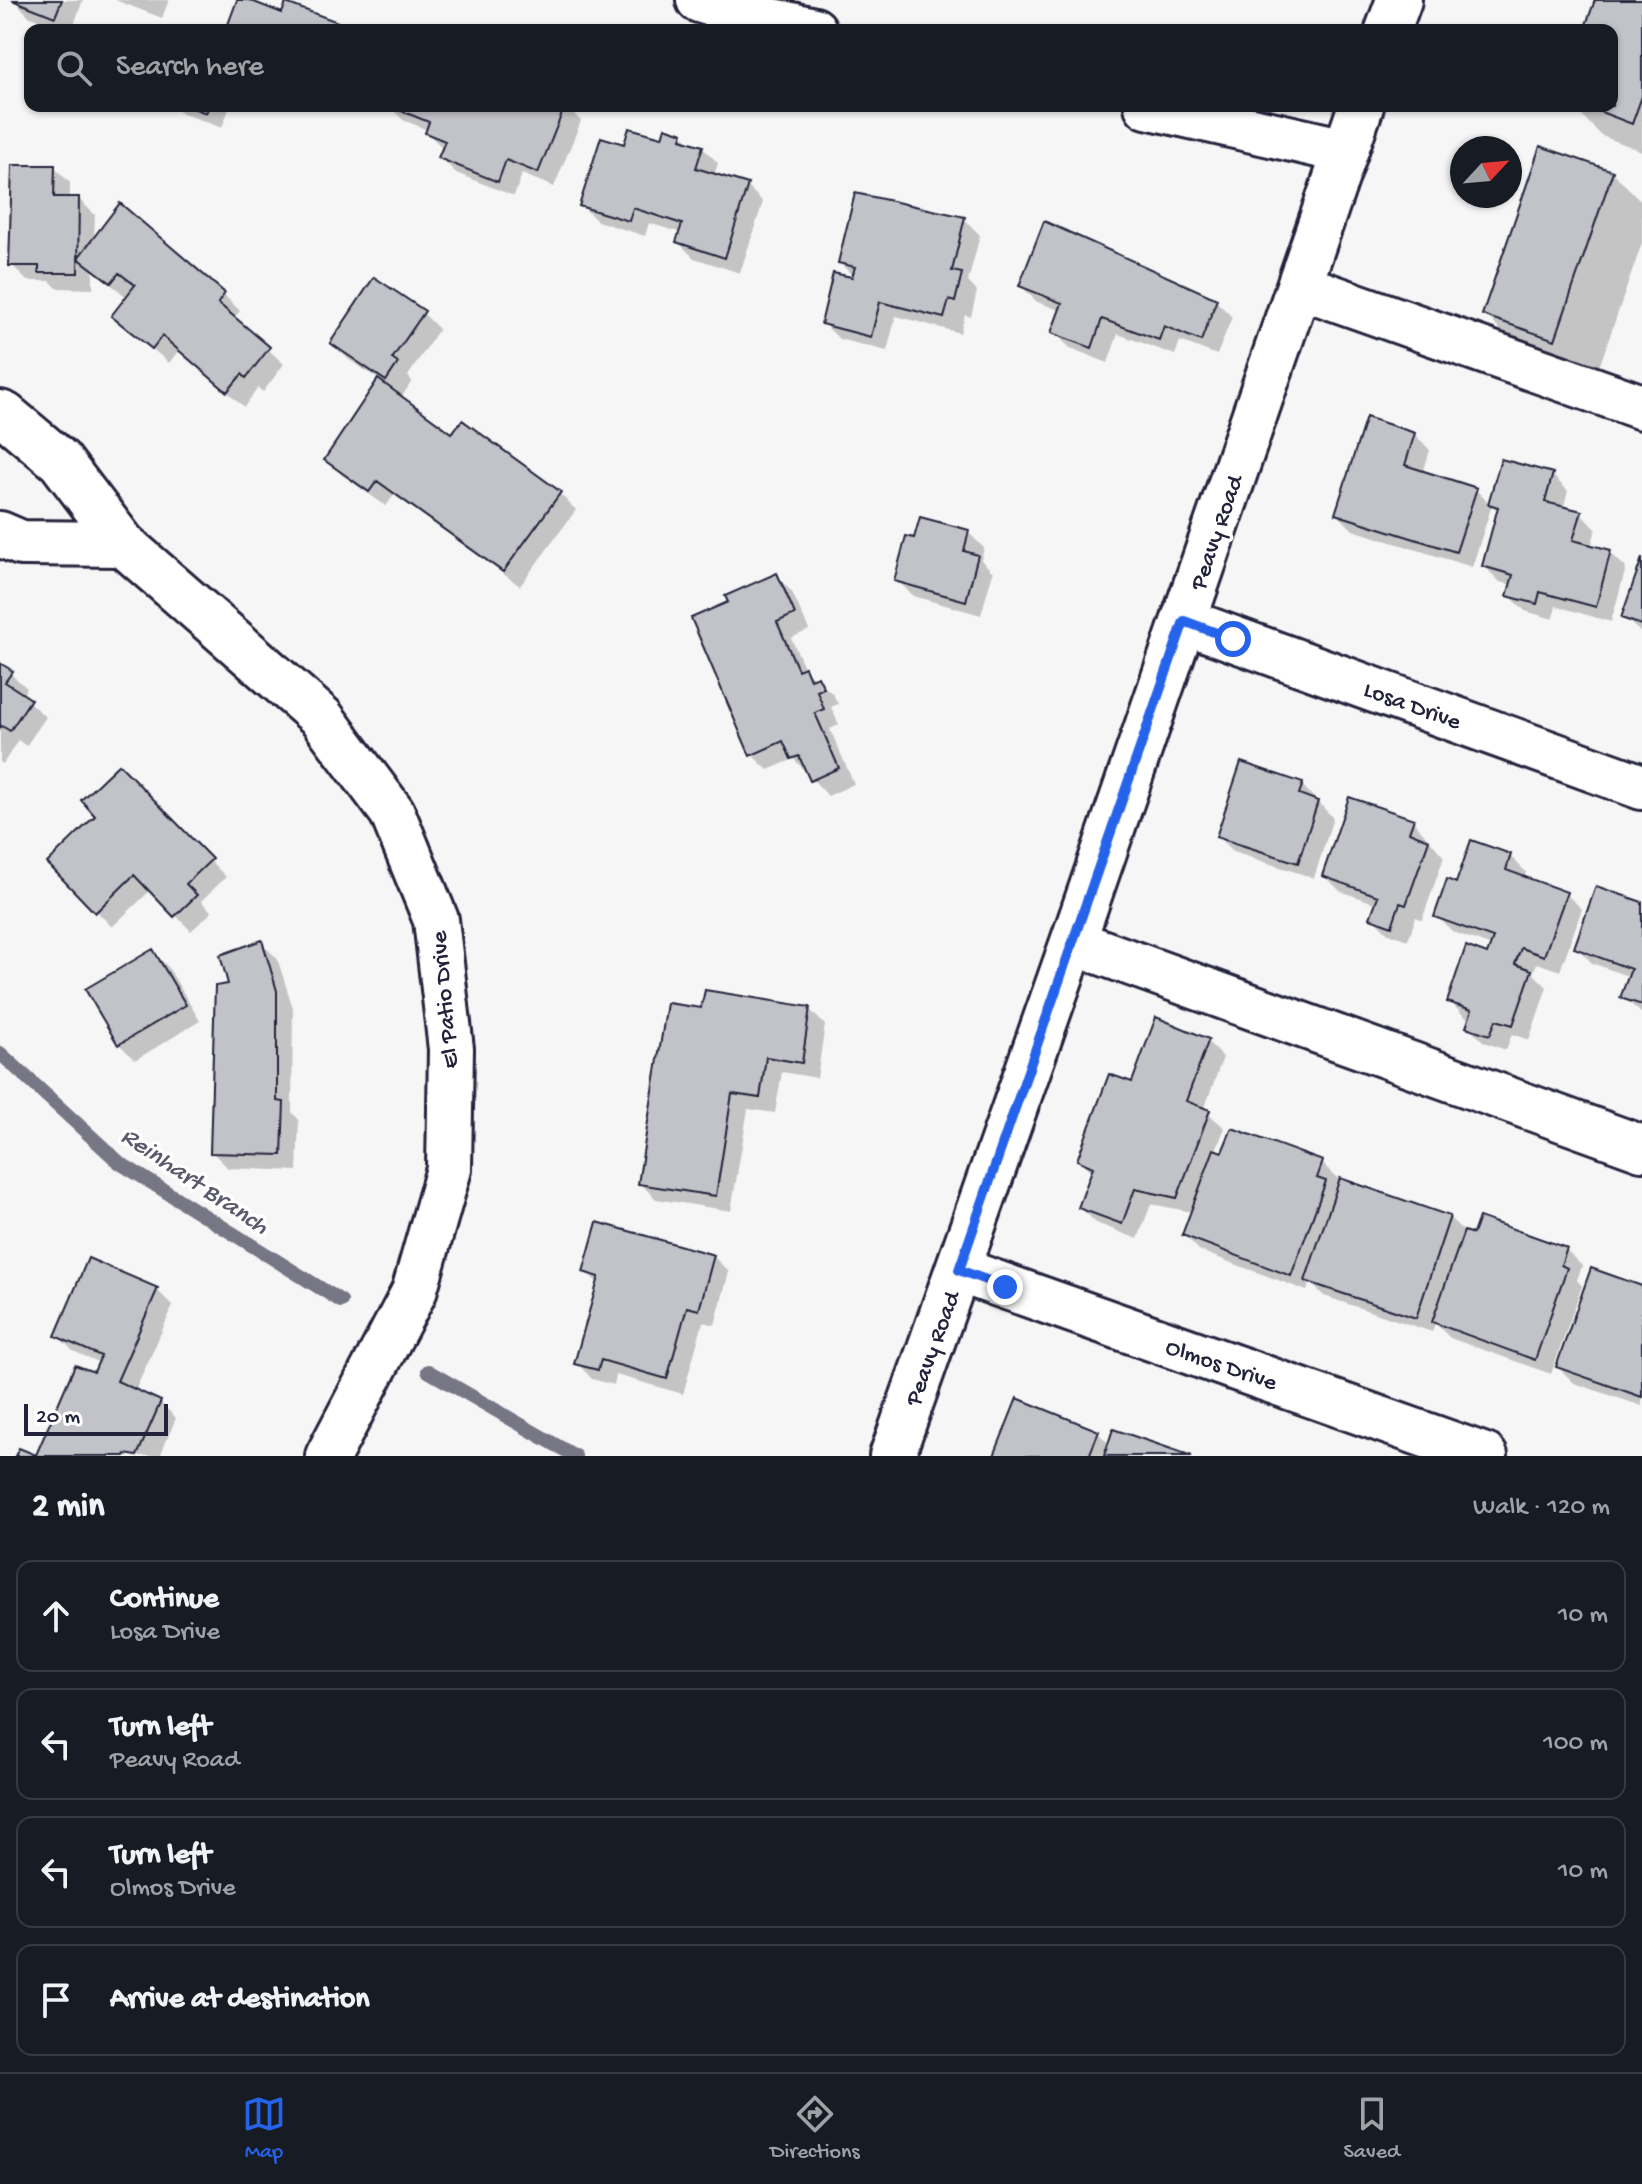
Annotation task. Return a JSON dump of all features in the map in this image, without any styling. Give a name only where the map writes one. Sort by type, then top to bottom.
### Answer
[{"type":"street","points":[[699,0],[787,24]]},
{"type":"street","points":[[1390,24],[1399,0]]},
{"type":"street","points":[[1173,112],[1345,151]]},
{"type":"street","name":"Peavy Road","points":[[892,1456],[1359,112]]},
{"type":"street","points":[[1300,286],[1642,407]]},
{"type":"street","name":"El Patio Drive","points":[[0,413],[60,461],[123,544],[321,717],[392,812],[436,920],[451,1049],[449,1169],[414,1292],[328,1456]]},
{"type":"street","points":[[0,534],[21,543],[123,544]]},
{"type":"street","name":"Losa Drive","points":[[1184,621],[1642,787]]},
{"type":"street","points":[[1073,942],[1642,1148]]},
{"type":"street","name":"Olmos Drive","points":[[959,1270],[1485,1456]]},
{"type":"building","points":[[12,0],[62,0],[55,17]]},
{"type":"building","points":[[237,0],[249,0],[282,13],[286,3],[338,22],[337,24],[228,24]]},
{"type":"building","points":[[1595,0],[1642,0],[1642,96],[1632,124],[1601,112],[1618,112],[1618,24],[1586,24]]},
{"type":"building","points":[[404,112],[563,112],[538,173],[506,160],[498,182],[438,158],[445,141],[425,133],[429,122]]},
{"type":"building","points":[[665,127],[683,133],[681,139],[703,146],[696,168],[748,184],[725,258],[676,242],[682,224],[633,208],[629,221],[579,206],[601,137],[624,144],[629,128],[662,137]]},
{"type":"building","points":[[1540,146],[1613,171],[1555,340],[1482,315],[1519,208],[1522,208],[1522,198]]},
{"type":"building","points":[[12,165],[55,165],[54,197],[79,197],[78,273],[39,273],[39,266],[9,266]]},
{"type":"building","points":[[855,193],[965,217],[952,271],[962,273],[955,302],[949,300],[944,318],[880,302],[871,337],[821,324],[833,273],[852,277],[855,267],[838,263]]},
{"type":"building","points":[[120,203],[225,293],[218,303],[270,347],[246,378],[242,374],[227,392],[162,336],[152,349],[111,316],[135,285],[119,273],[111,283],[78,258]]},
{"type":"building","points":[[1044,221],[1217,299],[1201,341],[1164,326],[1159,340],[1102,319],[1092,348],[1051,333],[1062,303],[1019,286]]},
{"type":"building","points":[[374,277],[425,311],[392,359],[398,363],[386,381],[330,343]]},
{"type":"building","points":[[378,379],[452,433],[462,420],[561,492],[503,572],[377,481],[369,492],[324,460]]},
{"type":"building","points":[[1366,417],[1415,433],[1405,465],[1477,488],[1456,552],[1335,514]]},
{"type":"building","points":[[1501,459],[1553,473],[1545,502],[1582,511],[1573,540],[1611,550],[1596,607],[1540,592],[1537,604],[1507,596],[1513,575],[1482,566],[1498,507],[1488,504]]},
{"type":"building","points":[[920,517],[969,530],[964,551],[978,555],[966,601],[894,581],[906,536],[914,538]]},
{"type":"building","points":[[1642,558],[1642,625],[1621,618]]},
{"type":"building","points":[[777,573],[795,614],[777,622],[798,670],[805,667],[810,679],[818,676],[824,688],[817,691],[824,709],[815,713],[839,768],[810,781],[799,756],[791,759],[783,741],[750,756],[691,618],[728,602],[725,596]]},
{"type":"building","points":[[0,663],[13,671],[5,682],[31,699],[10,731],[2,726],[0,728]]},
{"type":"building","points":[[1241,762],[1303,783],[1299,794],[1318,801],[1298,863],[1216,837]]},
{"type":"building","points":[[119,764],[212,859],[186,884],[197,895],[174,917],[134,875],[95,913],[47,863],[95,816],[81,800]]},
{"type":"building","points":[[1349,797],[1414,819],[1409,832],[1429,840],[1406,905],[1400,903],[1392,926],[1370,918],[1378,896],[1322,876]]},
{"type":"building","points":[[1471,840],[1511,854],[1506,870],[1567,892],[1544,956],[1521,948],[1515,964],[1532,970],[1513,1025],[1496,1020],[1490,1035],[1466,1027],[1472,1010],[1447,1002],[1466,946],[1487,954],[1493,938],[1434,917],[1447,879],[1456,883]]},
{"type":"building","points":[[1596,886],[1642,902],[1642,1005],[1620,998],[1631,969],[1574,948]]},
{"type":"building","points":[[262,940],[277,991],[277,1101],[284,1102],[282,1155],[210,1153],[215,986],[228,984],[220,955]]},
{"type":"building","points":[[153,949],[186,1005],[118,1045],[85,989]]},
{"type":"building","points":[[705,990],[810,1007],[802,1063],[766,1057],[760,1098],[732,1094],[716,1196],[638,1184],[667,1003],[701,1008]]},
{"type":"building","points":[[1156,1017],[1209,1039],[1186,1101],[1210,1110],[1177,1198],[1135,1189],[1122,1224],[1078,1208],[1093,1167],[1077,1160],[1109,1074],[1132,1082]]},
{"type":"building","points":[[1232,1128],[1323,1161],[1317,1178],[1326,1181],[1291,1276],[1182,1235],[1214,1149],[1222,1152]]},
{"type":"building","points":[[1340,1178],[1450,1216],[1416,1318],[1305,1281]]},
{"type":"building","points":[[1479,1217],[1567,1248],[1561,1265],[1567,1268],[1535,1360],[1432,1322],[1464,1231],[1473,1234]]},
{"type":"building","points":[[597,1222],[714,1255],[699,1310],[687,1307],[667,1379],[601,1360],[598,1370],[574,1364],[599,1277],[583,1272]]},
{"type":"building","points":[[88,1258],[158,1288],[117,1381],[161,1401],[137,1456],[15,1456],[19,1448],[36,1455],[75,1365],[94,1372],[101,1356],[55,1336]]},
{"type":"building","points":[[1591,1268],[1642,1286],[1642,1397],[1556,1367]]},
{"type":"building","points":[[1017,1398],[1099,1431],[1089,1456],[994,1456]]},
{"type":"building","points":[[1113,1429],[1192,1456],[1104,1456]]},
{"type":"waterway","name":"Reinhart Branch","points":[[0,1053],[120,1163],[341,1301]]},
{"type":"waterway","name":"Reinhart Branch","points":[[428,1371],[575,1456]]},
{"type":"route","points":[[1005,1287],[959,1270],[1184,621],[1233,639]]}]
